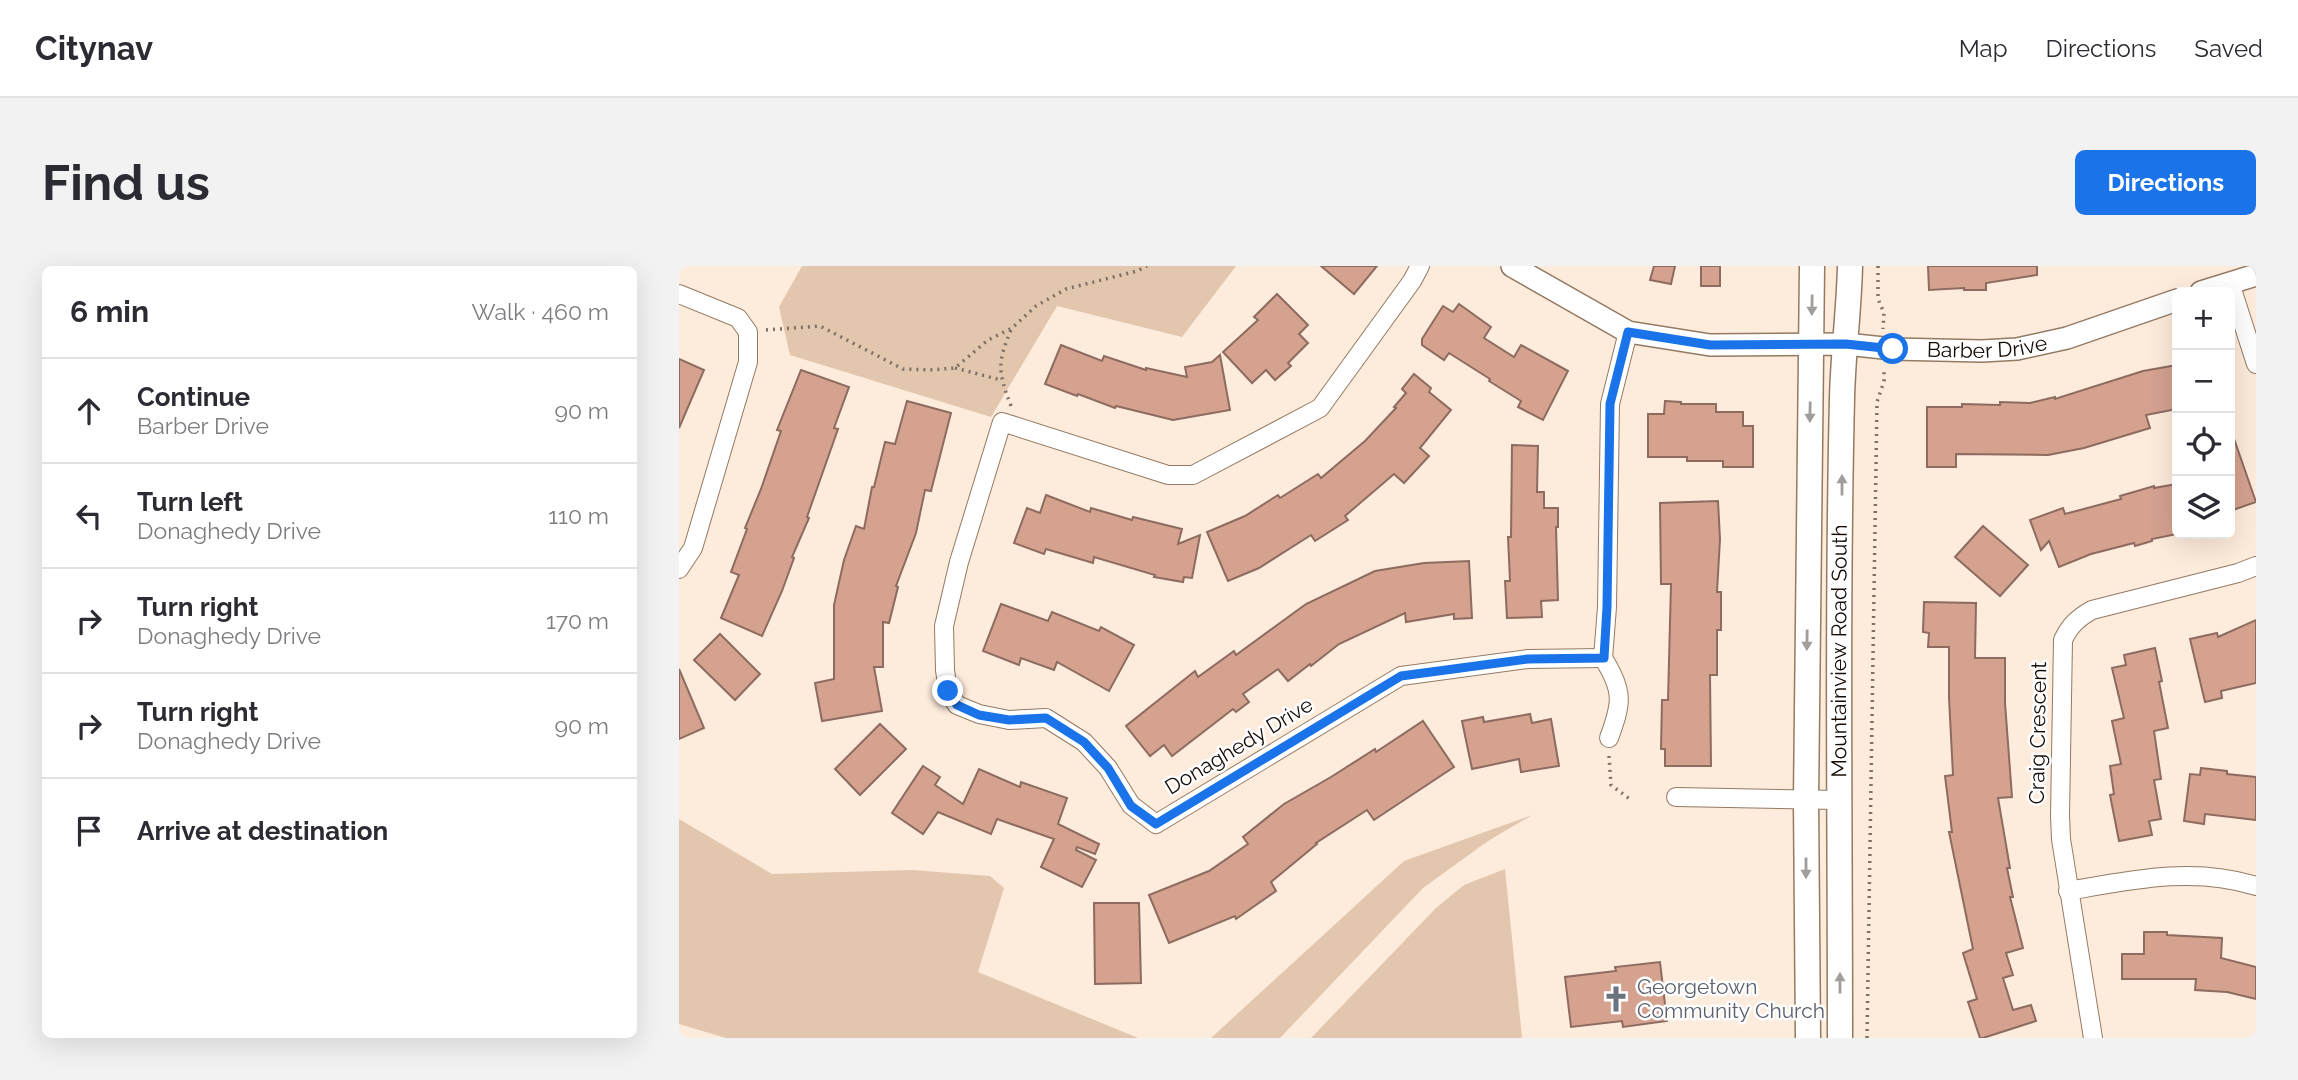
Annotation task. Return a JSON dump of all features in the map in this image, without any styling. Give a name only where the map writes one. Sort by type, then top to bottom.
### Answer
[{"type":"main road","name":"Mountainview Road South","points":[[1808,1038],[1806,800],[1812,266]]},
{"type":"main road","name":"Mountainview Road South","points":[[1840,1038],[1842,396],[1850,266]]},
{"type":"street","points":[[1020,427],[1168,475],[1193,475],[1320,408],[1420,266]]},
{"type":"street","name":"Barber Drive","points":[[1512,266],[1628,332],[1710,345],[1846,344],[1883,349],[2017,349],[2067,338],[2172,302]]},
{"type":"street","points":[[2217,287],[2256,275]]},
{"type":"street","points":[[2230,283],[2256,363]]},
{"type":"street","points":[[679,294],[738,318],[748,332],[748,362],[693,548],[679,569]]},
{"type":"street","points":[[1609,738],[1620,708],[1616,679],[1604,658],[1610,404],[1628,332]]},
{"type":"street","name":"Donaghedy Drive","points":[[1020,427],[1002,422],[959,562],[944,626],[948,691],[957,705],[979,715],[1009,720],[1046,718],[1075,736],[1108,768],[1131,806],[1156,824],[1401,676],[1528,659],[1604,658]]},
{"type":"street","name":"Craig Crescent","points":[[2093,1038],[2068,891],[2060,816],[2063,640],[2079,617],[2092,610],[2256,566]]},
{"type":"street","points":[[1676,797],[1839,800]]},
{"type":"street","points":[[2068,891],[2199,875],[2256,886]]},
{"type":"path","points":[[955,368],[988,340],[1012,328],[1036,306],[1066,289],[1147,266]]},
{"type":"path","points":[[1867,1038],[1877,402],[1884,381],[1884,313],[1878,299],[1878,266]]},
{"type":"path","points":[[748,332],[820,326],[903,369],[955,368],[1001,380]]},
{"type":"path","points":[[1012,328],[1001,354],[1001,380],[1020,427]]},
{"type":"path","points":[[1609,738],[1611,785],[1631,800]]},
{"type":"shaded area","points":[[802,266],[1236,266],[1182,337],[1057,306],[991,417],[790,355],[779,307]]},
{"type":"shaded area","points":[[1532,815],[1488,841],[1423,888],[1280,1038],[1211,1038],[1404,861]]},
{"type":"shaded area","points":[[679,819],[772,874],[912,870],[990,876],[1004,888],[978,972],[1138,1038],[726,1038],[679,1024]]},
{"type":"shaded area","points":[[1505,869],[1522,1038],[1311,1038],[1436,908],[1464,885]]},
{"type":"building","points":[[1321,266],[1377,266],[1354,294]]},
{"type":"building","points":[[1654,266],[1675,266],[1671,284],[1650,280]]},
{"type":"building","points":[[1701,266],[1720,266],[1720,286],[1701,286]]},
{"type":"building","points":[[1928,266],[2037,266],[2037,275],[1986,283],[1986,290],[1929,290]]},
{"type":"building","points":[[1277,294],[1308,325],[1299,334],[1308,343],[1288,363],[1291,366],[1275,380],[1266,370],[1252,383],[1223,352],[1258,320],[1254,317]]},
{"type":"building","points":[[1459,304],[1491,327],[1484,338],[1514,357],[1521,345],[1568,371],[1543,420],[1518,407],[1521,401],[1449,353],[1444,360],[1422,345],[1422,339],[1443,306],[1453,312]]},
{"type":"building","points":[[1061,345],[1102,361],[1104,356],[1146,370],[1187,377],[1185,367],[1212,362],[1220,355],[1230,410],[1173,420],[1116,406],[1115,408],[1045,384]]},
{"type":"building","points":[[679,359],[704,370],[679,428]]},
{"type":"building","points":[[2172,366],[2172,410],[2146,415],[2150,428],[2084,448],[2048,455],[1956,454],[1956,467],[1927,467],[1927,407],[2000,405],[2000,402],[2030,403],[2055,399],[2143,371]]},
{"type":"building","points":[[801,370],[849,387],[834,428],[838,429],[807,517],[809,518],[762,636],[721,618],[739,575],[731,572],[747,529],[745,528],[781,431],[777,430]]},
{"type":"building","points":[[1414,374],[1431,388],[1429,392],[1451,410],[1420,448],[1429,456],[1404,483],[1394,474],[1345,516],[1348,520],[1315,541],[1311,535],[1259,568],[1228,581],[1207,532],[1245,516],[1278,495],[1280,498],[1318,474],[1321,478],[1365,441],[1396,408],[1394,407],[1406,393],[1402,389]]},
{"type":"building","points":[[907,401],[951,413],[931,491],[925,490],[916,533],[896,586],[898,587],[889,623],[883,622],[883,667],[874,667],[882,711],[822,721],[815,683],[834,679],[834,605],[844,560],[856,526],[864,529],[885,442],[895,444]]},
{"type":"building","points":[[1665,401],[1716,404],[1716,412],[1743,412],[1743,426],[1753,426],[1753,467],[1723,467],[1723,461],[1687,461],[1687,457],[1648,457],[1648,414],[1664,414]]},
{"type":"building","points":[[2235,442],[2256,502],[2235,509]]},
{"type":"building","points":[[1512,445],[1538,446],[1537,492],[1544,492],[1544,508],[1558,508],[1558,600],[1541,601],[1542,617],[1507,618],[1505,581],[1510,581],[1508,537],[1511,537]]},
{"type":"building","points":[[2172,485],[2172,535],[2135,546],[2134,543],[2091,554],[2059,567],[2049,541],[2041,550],[2030,520],[2063,508],[2065,514]]},
{"type":"building","points":[[1046,495],[1090,512],[1091,508],[1132,520],[1133,517],[1182,529],[1178,544],[1200,535],[1192,578],[1184,577],[1183,582],[1154,577],[1155,575],[1094,557],[1093,563],[1046,549],[1044,554],[1014,543],[1027,508],[1040,513]]},
{"type":"building","points":[[1718,501],[1720,539],[1717,592],[1721,592],[1721,630],[1717,630],[1717,675],[1710,675],[1711,766],[1665,766],[1665,749],[1661,749],[1662,700],[1668,700],[1671,584],[1661,584],[1660,503]]},
{"type":"building","points":[[1983,526],[2028,565],[2000,596],[1955,557]]},
{"type":"building","points":[[1469,561],[1472,618],[1454,619],[1454,614],[1406,622],[1405,613],[1339,644],[1288,681],[1278,669],[1243,694],[1249,702],[1236,712],[1233,709],[1172,756],[1164,745],[1150,756],[1126,726],[1195,671],[1198,677],[1234,651],[1236,655],[1306,604],[1375,571],[1424,563]]},
{"type":"building","points":[[1924,602],[1976,603],[1975,658],[2005,658],[2005,703],[2012,797],[1998,798],[2010,868],[2007,868],[2013,897],[2010,897],[2023,948],[2006,953],[2013,975],[2003,978],[2013,1010],[2031,1005],[2036,1021],[1983,1038],[1980,1038],[1968,1002],[1977,999],[1963,953],[1973,949],[1949,832],[1952,832],[1945,776],[1953,775],[1949,647],[1928,647],[1929,633],[1923,632]]},
{"type":"building","points":[[1001,604],[1048,621],[1052,612],[1099,631],[1101,627],[1134,645],[1109,691],[1057,662],[1054,670],[1021,658],[1019,665],[983,651]]},
{"type":"building","points":[[2256,620],[2256,683],[2221,691],[2222,698],[2205,702],[2190,639],[2217,633],[2218,637]]},
{"type":"building","points":[[720,634],[760,674],[735,700],[694,660]]},
{"type":"building","points":[[2155,648],[2168,728],[2154,731],[2161,779],[2154,780],[2161,819],[2149,821],[2152,835],[2119,841],[2110,795],[2114,794],[2110,766],[2121,764],[2112,721],[2124,718],[2112,668],[2126,665],[2124,655]]},
{"type":"building","points":[[679,669],[704,728],[679,739]]},
{"type":"building","points":[[1530,714],[1532,723],[1551,719],[1559,766],[1521,772],[1519,759],[1472,769],[1462,721],[1483,717],[1484,722]]},
{"type":"building","points":[[1423,721],[1454,767],[1374,820],[1367,810],[1316,843],[1271,882],[1276,891],[1236,919],[1235,916],[1169,943],[1149,895],[1209,871],[1248,844],[1243,837],[1284,804],[1375,749],[1376,752]]},
{"type":"building","points":[[880,724],[906,749],[860,795],[835,769]]},
{"type":"building","points":[[923,766],[940,777],[935,785],[963,804],[979,769],[1020,787],[1021,782],[1067,798],[1058,824],[1099,844],[1095,854],[1077,847],[1076,850],[1096,860],[1082,887],[1041,867],[1054,839],[997,819],[991,834],[938,812],[923,834],[892,813]]},
{"type":"building","points":[[2201,768],[2256,777],[2256,820],[2205,814],[2204,824],[2184,821],[2190,774],[2200,775]]},
{"type":"building","points":[[1094,903],[1139,903],[1141,983],[1095,984]]},
{"type":"building","points":[[2144,932],[2222,938],[2221,958],[2256,967],[2256,999],[2227,992],[2195,990],[2196,979],[2122,979],[2122,954],[2144,954]]},
{"type":"building","name":"Georgetown Community Church","points":[[1660,962],[1667,1021],[1623,1027],[1622,1021],[1571,1027],[1565,977]]},
{"type":"place","name":"Georgetown Community Church","points":[[1616,999]]},
{"type":"route","points":[[948,691],[957,705],[979,715],[1009,720],[1046,718],[1084,742],[1108,768],[1131,806],[1156,824],[1401,676],[1528,659],[1604,658],[1610,404],[1628,332],[1710,345],[1846,344],[1893,349]]}]
